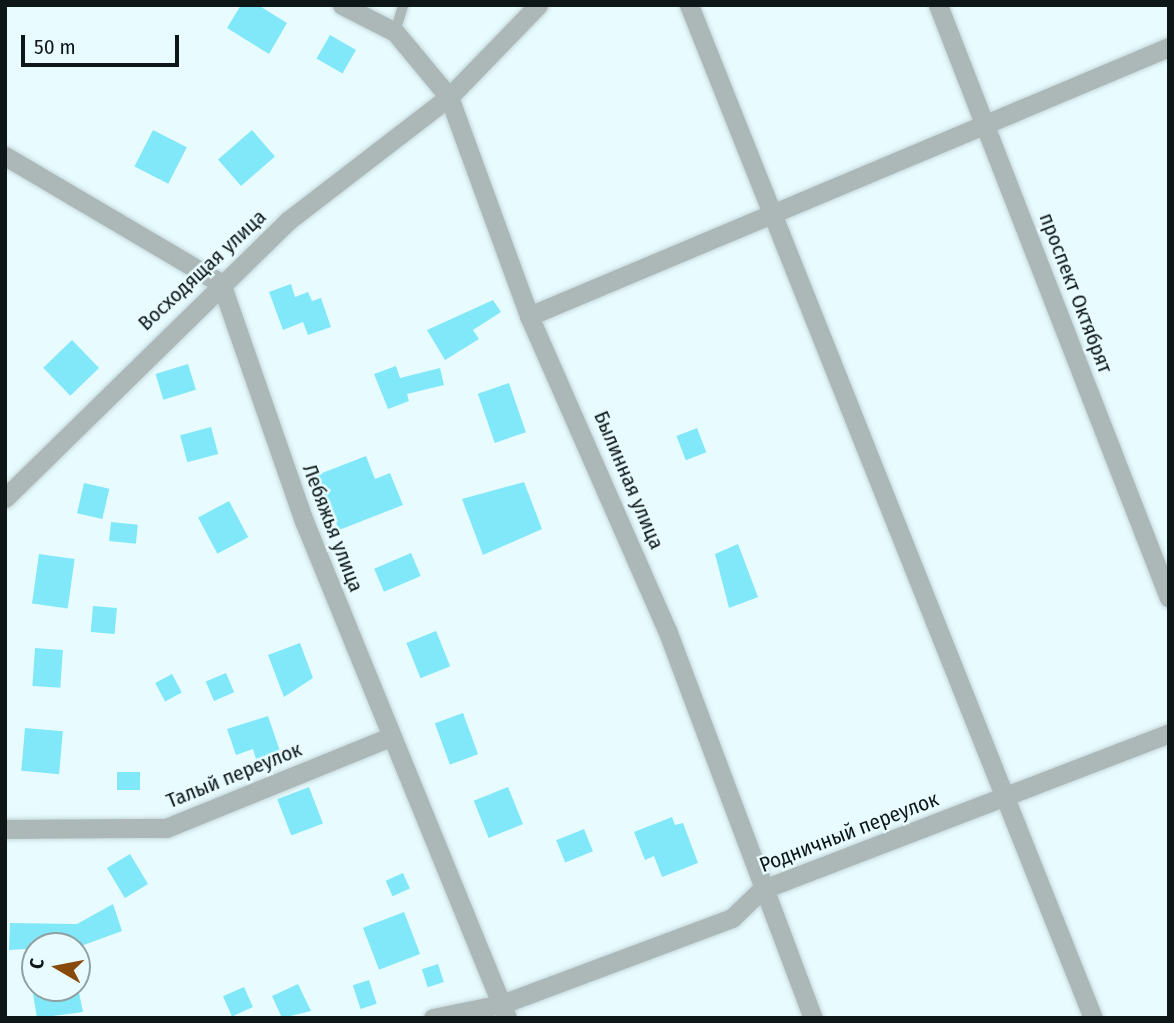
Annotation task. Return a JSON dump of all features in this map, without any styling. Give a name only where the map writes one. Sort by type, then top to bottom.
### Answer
[{"type":"street","name":"Былинная улица","points":[[342,5],[395,32],[449,97],[529,316],[667,630],[761,890],[813,1018]]},
{"type":"street","name":"Восходящая улица","points":[[5,498],[221,283],[352,167],[449,97],[538,5]]},
{"type":"street","points":[[689,5],[1002,797],[1093,1018]]},
{"type":"street","name":"проспект Октябрят","points":[[938,5],[1169,598]]},
{"type":"street","points":[[529,316],[985,121],[1169,47]]},
{"type":"street","points":[[5,156],[221,283]]},
{"type":"street","name":"Лебяжья улица","points":[[221,283],[304,521],[504,1011]]},
{"type":"street","name":"Родничный переулок","points":[[433,1018],[504,1011],[732,918],[761,890],[1169,733]]},
{"type":"street","name":"Талый переулок","points":[[5,829],[166,828],[390,737]]},
{"type":"lane","points":[[395,32],[404,5]]},
{"type":"building","points":[[241,5],[258,5],[287,23],[269,54],[227,28]]},
{"type":"building","points":[[330,35],[356,50],[342,73],[316,58]]},
{"type":"building","points":[[153,130],[187,147],[168,184],[134,167]]},
{"type":"building","points":[[252,130],[275,156],[241,186],[218,160]]},
{"type":"building","points":[[291,284],[295,297],[308,292],[312,301],[321,298],[331,327],[308,335],[303,322],[283,330],[269,292]]},
{"type":"building","points":[[493,300],[501,312],[473,330],[479,339],[445,360],[427,330]]},
{"type":"building","points":[[72,340],[99,368],[70,396],[43,368]]},
{"type":"building","points":[[188,364],[196,390],[163,400],[155,374]]},
{"type":"building","points":[[396,366],[400,378],[440,368],[444,385],[407,394],[409,401],[388,409],[374,374]]},
{"type":"building","points":[[509,383],[526,432],[495,443],[478,394]]},
{"type":"building","points":[[211,427],[218,454],[187,462],[180,435]]},
{"type":"building","points":[[697,428],[706,452],[686,460],[676,436]]},
{"type":"building","points":[[366,456],[375,479],[390,473],[403,505],[339,530],[317,475]]},
{"type":"building","points":[[524,482],[542,529],[483,555],[462,499]]},
{"type":"building","points":[[84,483],[109,489],[102,519],[77,513]]},
{"type":"building","points":[[229,501],[248,537],[217,554],[198,517]]},
{"type":"building","points":[[111,522],[138,525],[136,544],[109,541]]},
{"type":"building","points":[[738,544],[758,597],[729,608],[715,554]]},
{"type":"building","points":[[411,553],[421,576],[384,592],[374,569]]},
{"type":"building","points":[[39,554],[75,559],[68,609],[32,604]]},
{"type":"building","points":[[93,606],[117,608],[115,634],[91,632]]},
{"type":"building","points":[[436,631],[450,666],[421,678],[406,643]]},
{"type":"building","points":[[300,643],[313,678],[284,697],[268,655]]},
{"type":"building","points":[[35,648],[63,650],[60,688],[32,686]]},
{"type":"building","points":[[226,673],[234,692],[214,701],[206,682]]},
{"type":"building","points":[[172,674],[182,693],[165,701],[155,683]]},
{"type":"building","points":[[463,713],[478,754],[450,765],[435,723]]},
{"type":"building","points":[[268,716],[280,751],[256,759],[253,749],[236,755],[227,729]]},
{"type":"building","points":[[25,728],[63,731],[59,774],[21,771]]},
{"type":"building","points":[[117,772],[140,772],[140,790],[117,790]]},
{"type":"building","points":[[309,787],[323,823],[291,836],[277,799]]},
{"type":"building","points":[[508,787],[523,824],[489,838],[474,801]]},
{"type":"building","points":[[672,817],[675,825],[683,823],[698,863],[662,877],[654,856],[645,860],[634,832]]},
{"type":"building","points":[[584,829],[593,851],[565,862],[556,840]]},
{"type":"building","points":[[130,854],[148,884],[125,898],[107,868]]},
{"type":"building","points":[[403,873],[410,889],[393,896],[386,881]]},
{"type":"building","points":[[113,904],[122,931],[91,942],[91,932],[21,932],[21,949],[9,950],[10,923],[77,924]]},
{"type":"building","points":[[404,912],[420,954],[379,970],[363,928]]},
{"type":"building","points":[[438,964],[444,982],[428,987],[422,969]]},
{"type":"building","points":[[369,980],[377,1004],[361,1009],[353,985]]},
{"type":"building","points":[[298,984],[311,1011],[282,1018],[272,996]]},
{"type":"building","points":[[244,987],[253,1007],[232,1016],[223,996]]},
{"type":"building","points":[[34,1002],[81,1002],[83,1012],[37,1018]]}]
